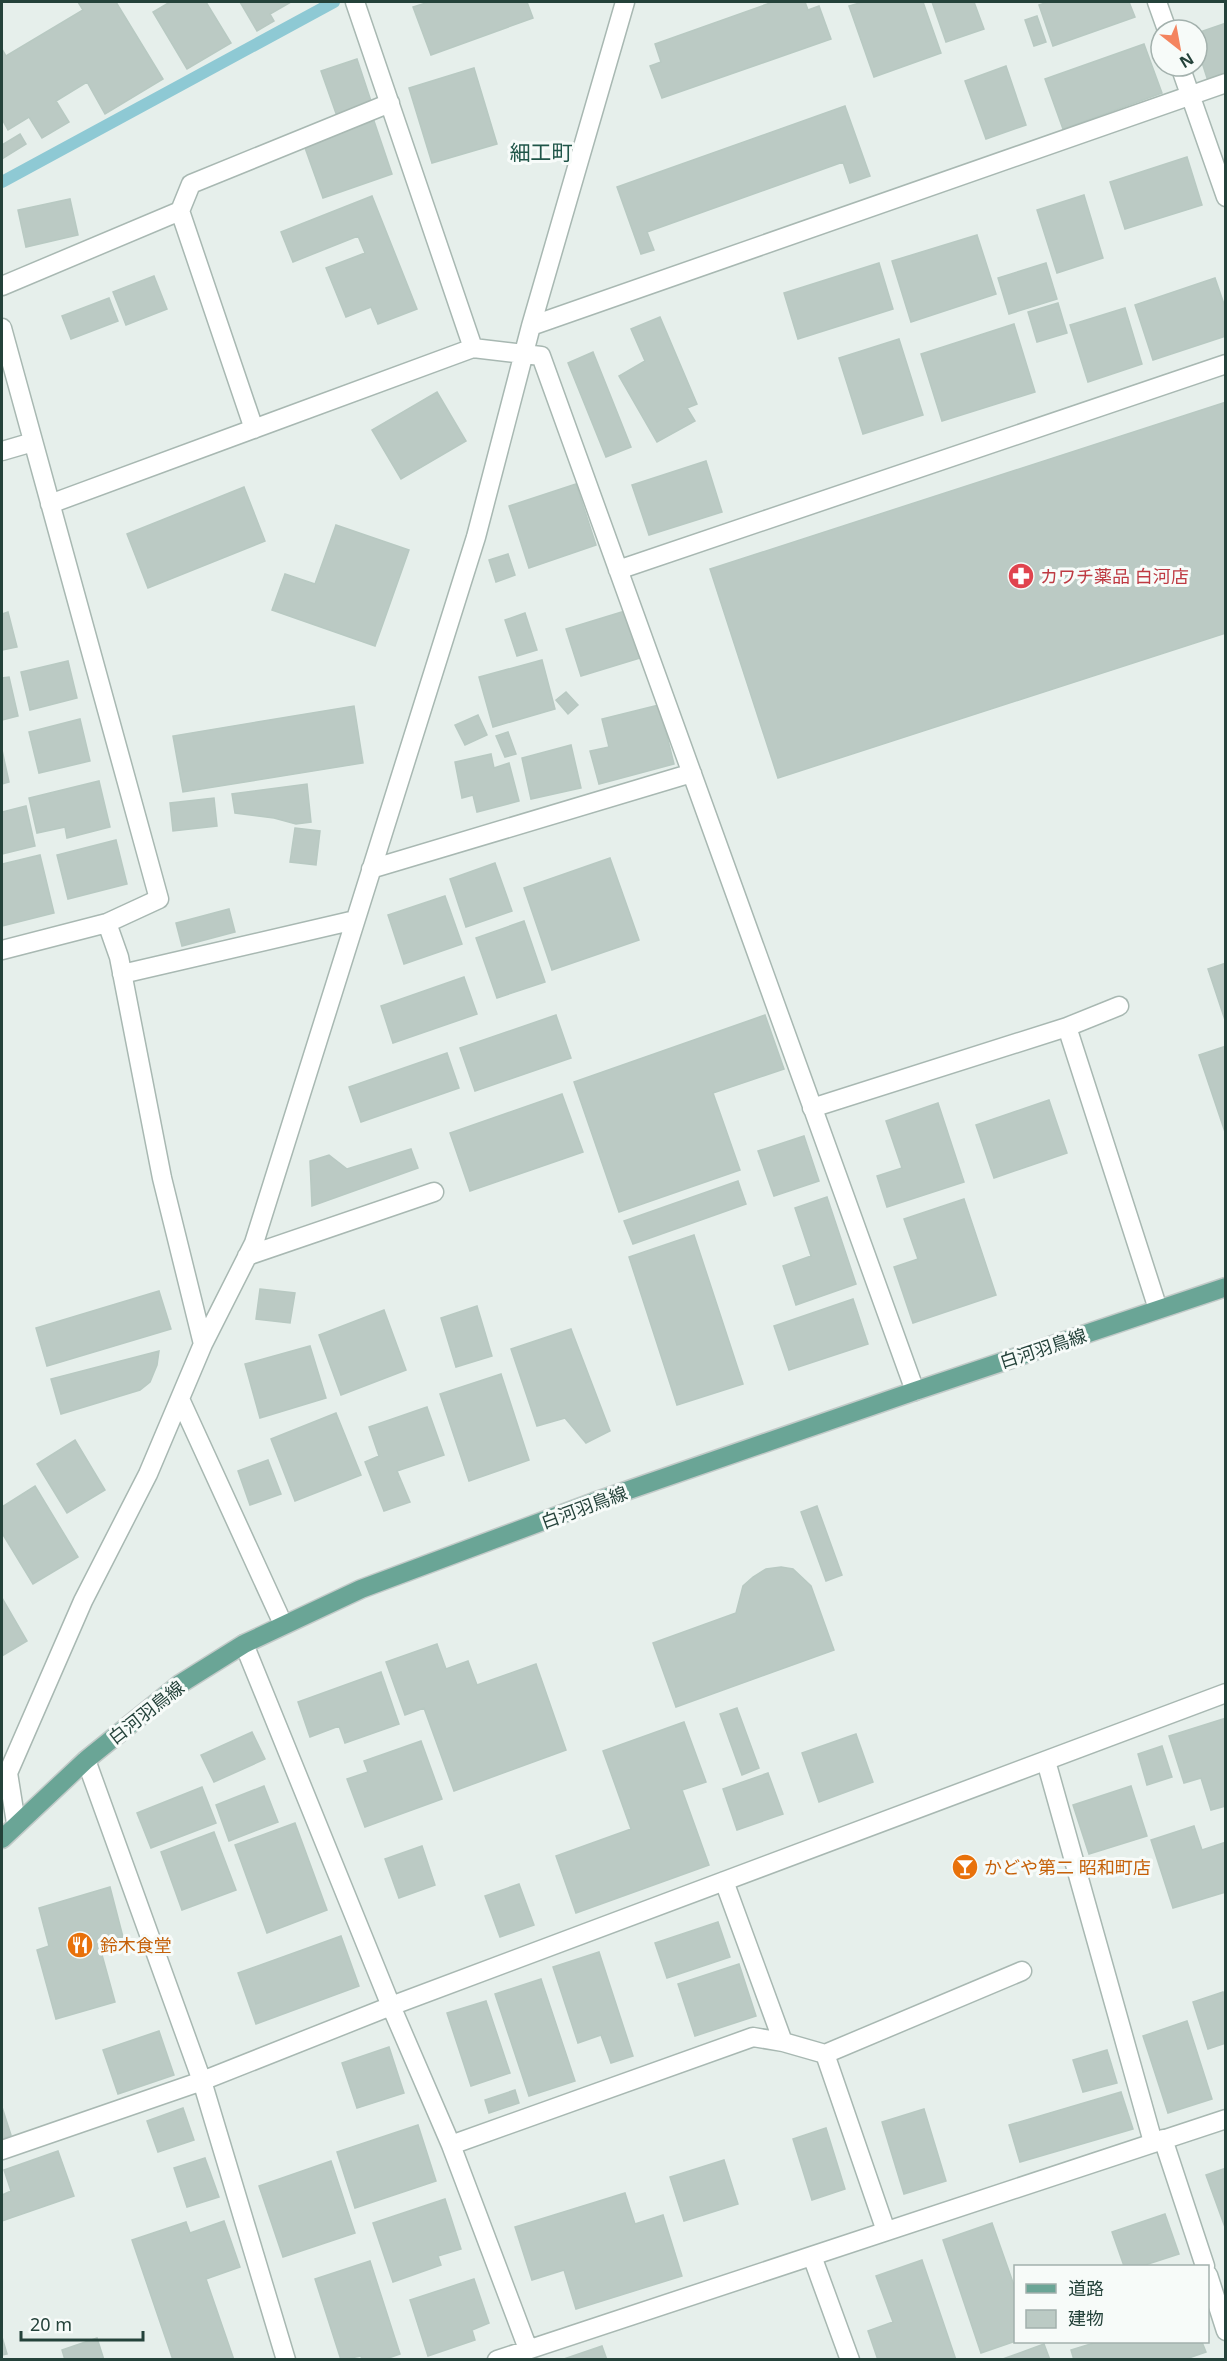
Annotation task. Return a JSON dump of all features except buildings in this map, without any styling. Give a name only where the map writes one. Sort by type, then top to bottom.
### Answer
[{"type":"main road","name":"白河羽鳥線","points":[[2,1839],[16,1823],[86,1760],[180,1684],[244,1644],[361,1588],[594,1502],[1226,1287]]},
{"type":"street","points":[[16,1823],[8,1773],[83,1601],[148,1474],[203,1344],[254,1243],[476,537],[531,326],[625,2]]},
{"type":"street","points":[[1157,2],[1163,18]]},
{"type":"street","points":[[356,3],[473,348]]},
{"type":"street","points":[[1184,78],[1226,197]]},
{"type":"street","points":[[531,326],[1226,83]]},
{"type":"street","points":[[254,429],[180,211],[191,184],[390,103]]},
{"type":"street","points":[[2,286],[180,211]]},
{"type":"street","points":[[2,328],[159,899],[107,923],[2,950]]},
{"type":"street","points":[[50,504],[473,348],[541,356],[915,1391]]},
{"type":"street","points":[[618,570],[1226,364]]},
{"type":"street","points":[[2,451],[33,442]]},
{"type":"street","points":[[371,869],[692,773]]},
{"type":"street","points":[[122,974],[355,920]]},
{"type":"street","points":[[107,923],[119,957],[162,1178],[203,1344]]},
{"type":"street","points":[[812,1108],[1067,1027],[1119,1006]]},
{"type":"street","points":[[1067,1027],[1158,1309]]},
{"type":"street","points":[[247,1256],[434,1192]]},
{"type":"street","points":[[180,1399],[283,1624]]},
{"type":"street","points":[[244,1644],[391,2006],[451,2145],[528,2349]]},
{"type":"street","points":[[2,2150],[202,2081],[391,2006],[1226,1694]]},
{"type":"street","points":[[86,1760],[202,2081],[286,2360]]},
{"type":"street","points":[[1046,1761],[1158,2141],[1204,2265]]},
{"type":"street","points":[[724,1881],[783,2042]]},
{"type":"street","points":[[451,2145],[753,2037],[783,2042],[825,2054],[1022,1971]]},
{"type":"street","points":[[825,2054],[886,2231]]},
{"type":"street","points":[[505,2358],[1226,2119]]},
{"type":"street","points":[[812,2256],[850,2360]]},
{"type":"street","points":[[1209,2279],[1226,2331]]},
{"type":"waterway","points":[[2,182],[334,2]]},
{"type":"place","name":"カワチ薬品 白河店","points":[[1021,576]]},
{"type":"place","name":"かどや第二 昭和町店","points":[[965,1867]]},
{"type":"place","name":"鈴木食堂","points":[[80,1945]]},
{"type":"district","name":"細工町","points":[[541,152]]}]
